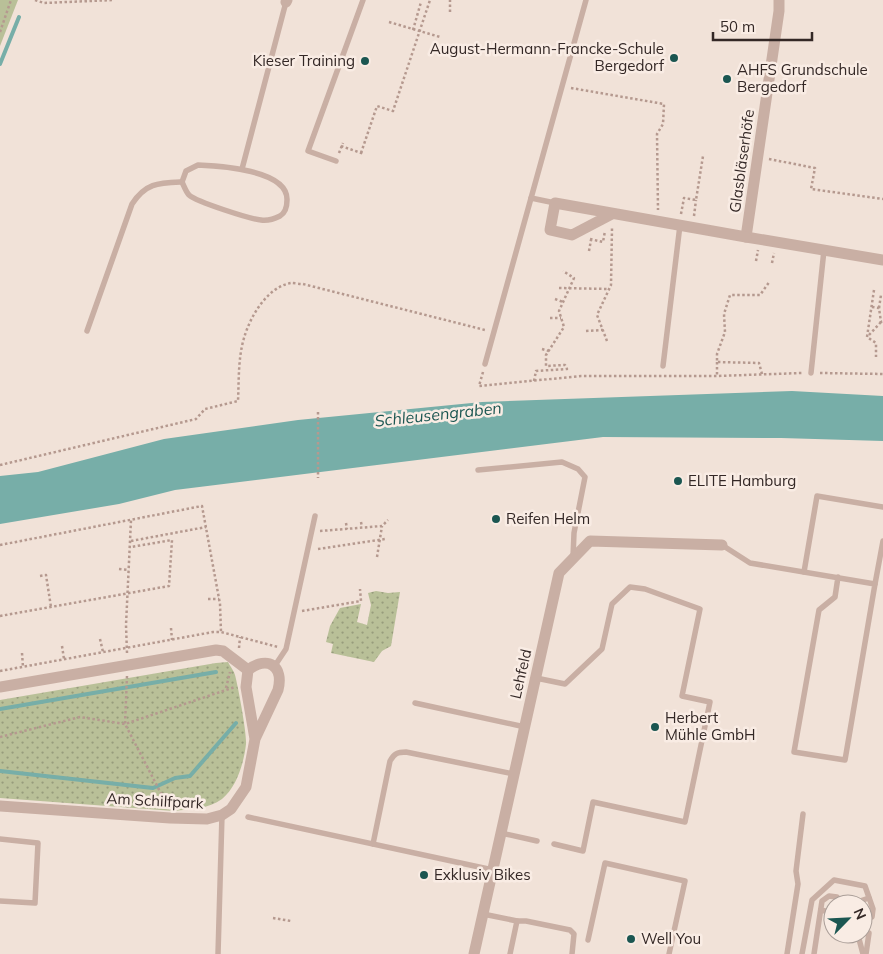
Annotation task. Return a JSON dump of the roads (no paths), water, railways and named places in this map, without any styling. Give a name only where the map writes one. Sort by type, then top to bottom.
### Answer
[{"type":"street","name":"Glasbläserhöfe","points":[[746,238],[779,11],[779,0]]},
{"type":"street","name":"Glasbläserhöfe","points":[[555,203],[746,238],[883,260]]},
{"type":"street","points":[[555,203],[550,230],[572,235],[612,214]]},
{"type":"street","name":"Lehfeld","points":[[474,954],[559,573],[590,541],[722,545]]},
{"type":"street","points":[[0,687],[216,650],[223,651],[248,670],[257,664],[266,663],[274,667]]},
{"type":"street","name":"Am Schilfpark","points":[[0,806],[170,818],[207,819],[222,815],[231,809],[246,787],[255,740],[280,682],[279,674],[274,667]]},
{"type":"street","name":"Am Schilfpark","points":[[248,670],[246,687],[255,740]]},
{"type":"lane","points":[[336,161],[308,151],[363,0]]},
{"type":"lane","points":[[485,364],[586,0]]},
{"type":"lane","points":[[242,169],[286,1]]},
{"type":"lane","points":[[198,165],[242,169],[278,182],[285,188],[287,206],[282,215],[272,220],[261,220],[200,202],[189,195],[182,182],[186,171],[198,165]]},
{"type":"lane","points":[[87,331],[132,204],[139,193],[148,186],[182,182]]},
{"type":"lane","points":[[531,198],[555,203]]},
{"type":"lane","points":[[663,366],[680,225]]},
{"type":"lane","points":[[811,373],[824,250]]},
{"type":"lane","points":[[478,470],[562,462],[578,469],[585,477],[574,533],[573,559]]},
{"type":"lane","points":[[804,572],[817,496],[883,507]]},
{"type":"lane","points":[[274,667],[286,649],[316,516]]},
{"type":"lane","points":[[838,577],[835,597],[819,610],[794,752],[845,760],[883,541]]},
{"type":"lane","points":[[722,545],[750,563],[875,584]]},
{"type":"lane","points":[[536,678],[565,684],[602,649],[612,604],[630,587],[645,589],[700,610],[682,696],[710,702],[685,822],[593,802],[583,851],[554,844]]},
{"type":"lane","points":[[415,703],[525,728]]},
{"type":"lane","points":[[373,844],[390,761],[393,755],[399,752],[514,774]]},
{"type":"lane","points":[[787,954],[798,884],[796,871],[802,814]]},
{"type":"lane","points":[[218,954],[222,815]]},
{"type":"lane","points":[[248,817],[493,870]]},
{"type":"lane","points":[[501,833],[537,841]]},
{"type":"lane","points":[[0,839],[38,844],[36,903],[0,901]]},
{"type":"lane","points":[[588,940],[605,863],[686,881],[669,954]]},
{"type":"lane","points":[[802,954],[812,900],[834,880],[865,886],[868,894]]},
{"type":"lane","points":[[814,954],[823,901]]},
{"type":"lane","points":[[483,914],[517,922],[526,921],[570,930],[574,934],[572,954]]},
{"type":"lane","points":[[510,954],[517,922]]},
{"type":"water","name":"Schleusengraben","points":[[792,391],[883,396],[883,441],[781,438],[603,437],[175,490],[119,504],[0,524],[0,476],[38,472],[164,439],[298,420],[482,402]]},
{"type":"waterway","points":[[0,64],[19,17]]},
{"type":"waterway","points":[[0,709],[216,672]]},
{"type":"waterway","points":[[0,771],[153,788],[175,778],[190,776],[236,723]]},
{"type":"place","name":"August-Hermann-Francke-Schule Bergedorf","points":[[674,58]]},
{"type":"place","name":"Kieser Training","points":[[365,61]]},
{"type":"place","name":"AHFS Grundschule Bergedorf","points":[[727,79]]},
{"type":"place","name":"ELITE Hamburg","points":[[678,481]]},
{"type":"place","name":"Reifen Helm","points":[[496,519]]},
{"type":"place","name":"Herbert Mühle GmbH","points":[[655,727]]},
{"type":"place","name":"Exklusiv Bikes","points":[[424,875]]},
{"type":"place","name":"Well You","points":[[631,939]]}]
